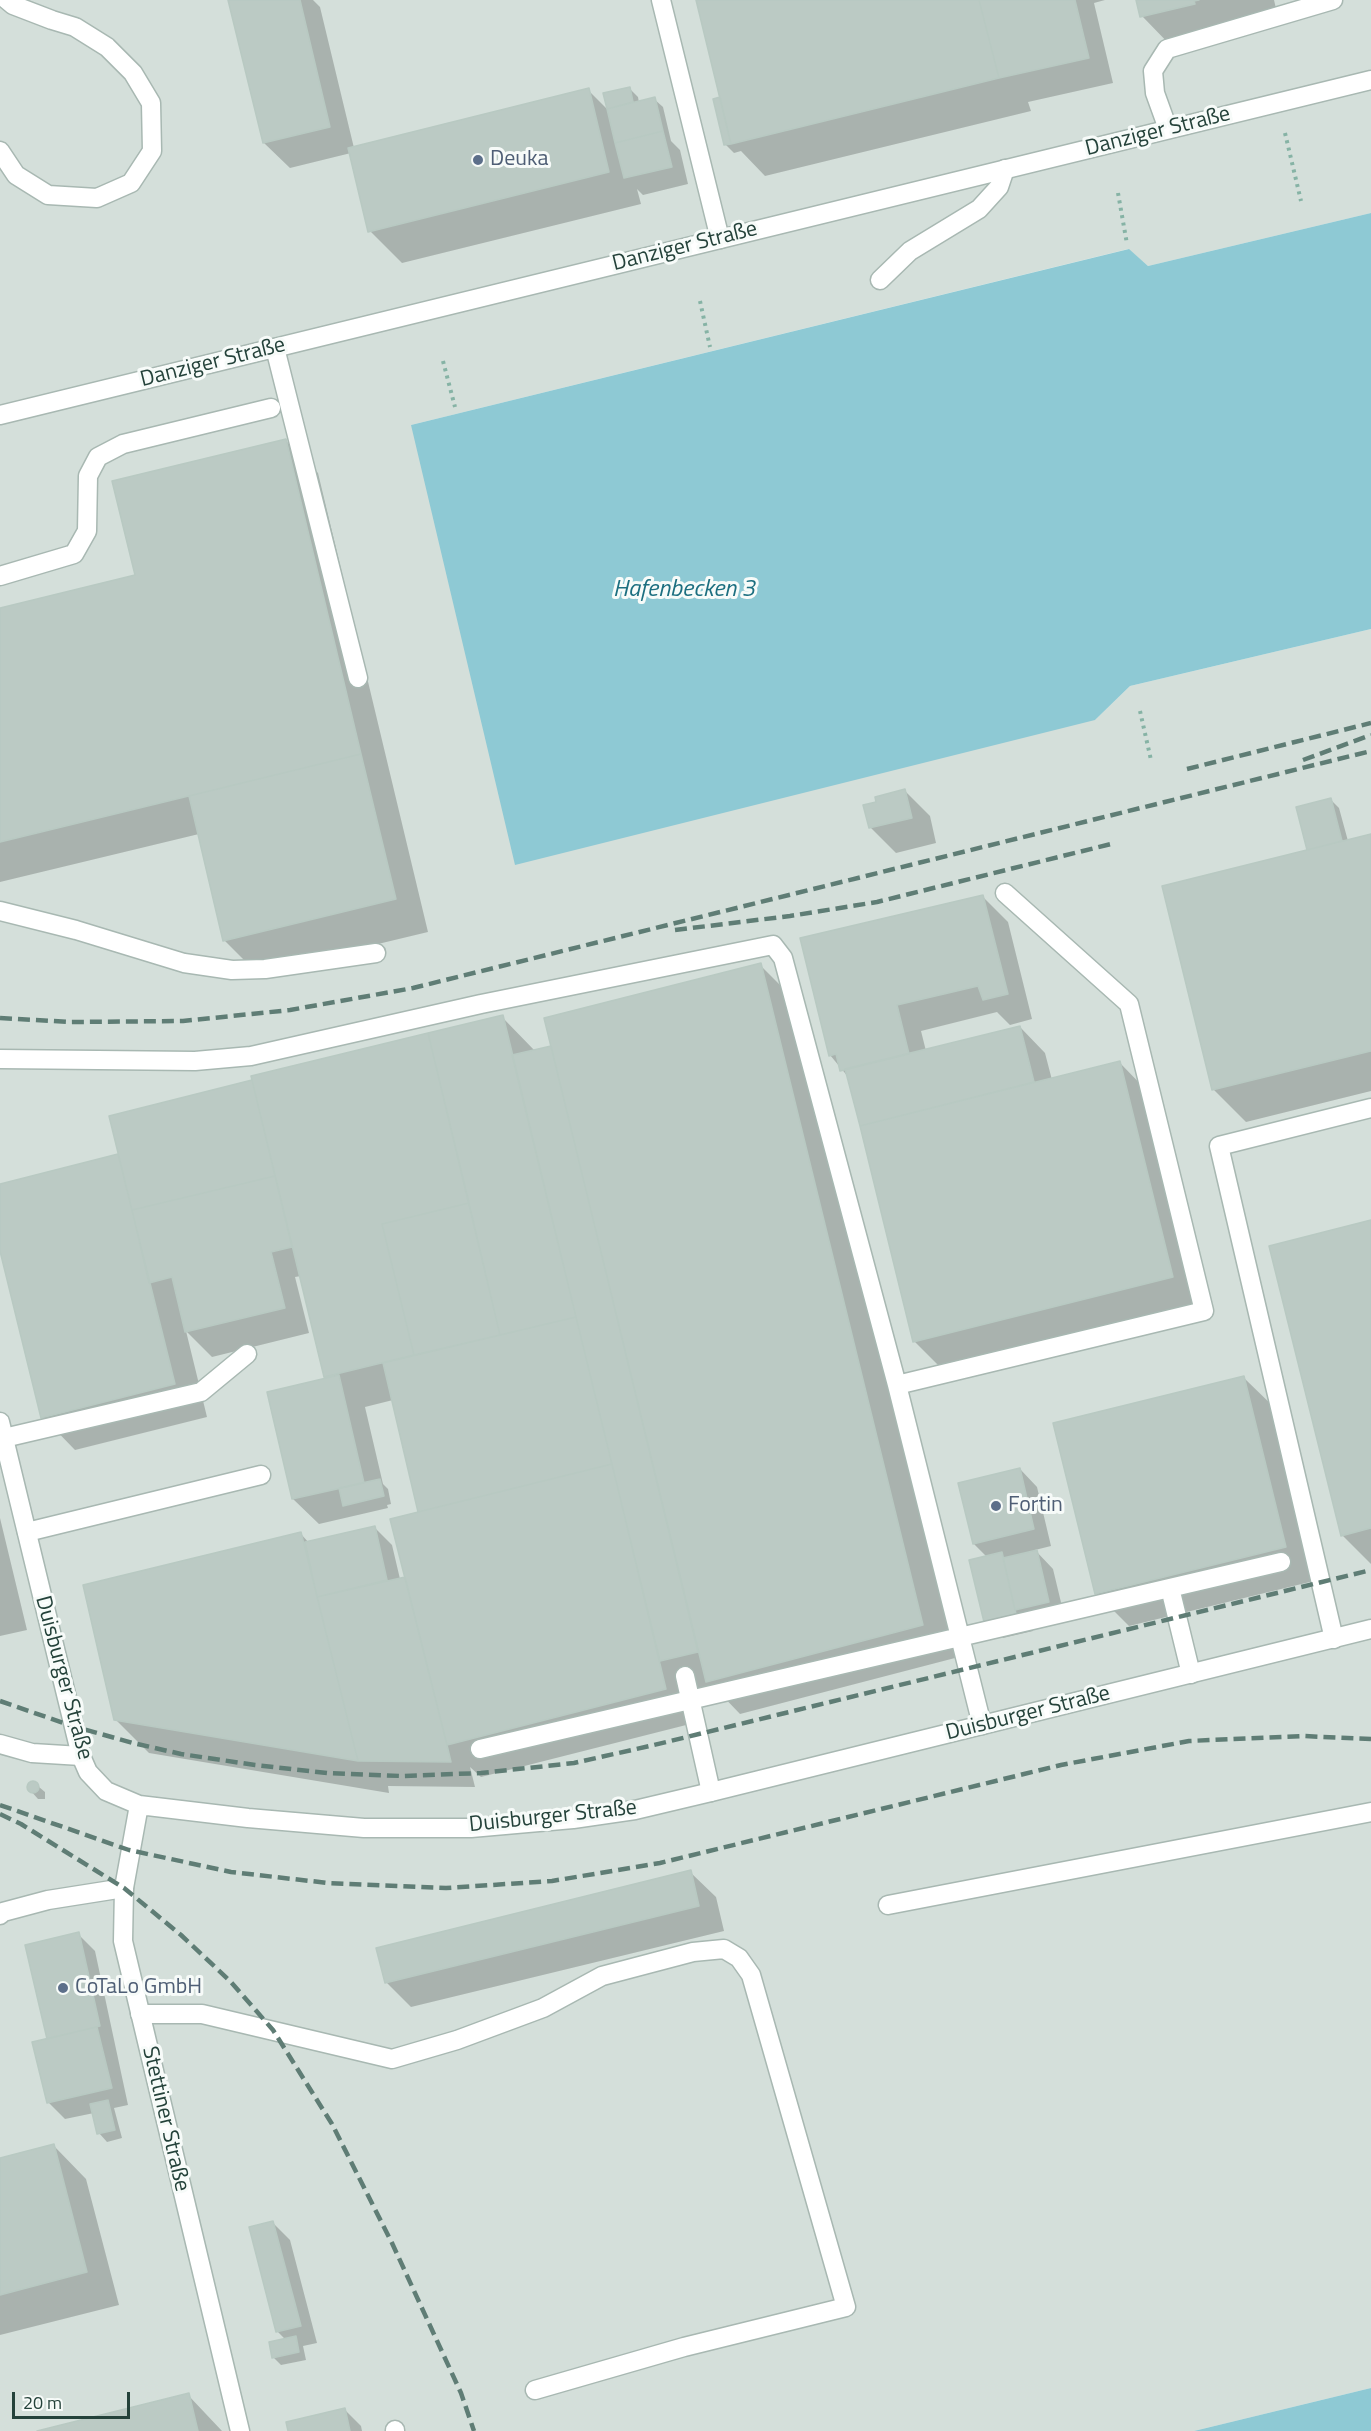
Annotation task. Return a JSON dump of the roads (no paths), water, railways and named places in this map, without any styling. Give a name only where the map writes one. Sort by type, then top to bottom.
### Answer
[{"type":"street","points":[[0,151],[16,175],[48,195],[97,198],[131,183],[152,151],[151,103],[133,73],[107,47],[75,27],[42,16],[7,0]]},
{"type":"street","points":[[661,0],[720,238]]},
{"type":"street","points":[[1167,129],[1155,93],[1153,71],[1167,50],[1333,0]]},
{"type":"street","name":"Danziger Straße","points":[[0,415],[1371,80]]},
{"type":"street","points":[[880,280],[910,251],[979,209],[999,187],[1005,169]]},
{"type":"street","points":[[275,348],[358,678]]},
{"type":"street","points":[[0,576],[74,554],[87,531],[88,476],[98,457],[123,444],[271,408]]},
{"type":"street","points":[[897,1385],[1204,1311],[1129,1004],[1005,893]]},
{"type":"street","points":[[0,911],[75,930],[184,963],[232,970],[265,969],[376,953]]},
{"type":"street","points":[[0,1059],[195,1061],[251,1056],[481,1004],[773,945],[783,958],[897,1385],[982,1725]]},
{"type":"street","points":[[1334,1639],[1218,1146],[1371,1108]]},
{"type":"street","points":[[2,1430],[201,1392],[248,1354]]},
{"type":"street","name":"Duisburger Straße","points":[[2,1430],[81,1756],[88,1772],[106,1791],[139,1805],[248,1818],[364,1828],[471,1828],[573,1819],[635,1810],[711,1792],[1371,1629]]},
{"type":"street","points":[[27,1532],[261,1474]]},
{"type":"street","points":[[480,1749],[1281,1562]]},
{"type":"street","points":[[1170,1588],[1191,1674]]},
{"type":"street","points":[[685,1676],[711,1792]]},
{"type":"street","points":[[0,1744],[32,1753],[81,1756]]},
{"type":"street","name":"Stettiner Straße","points":[[139,1805],[124,1888],[123,1941],[240,2431]]},
{"type":"street","points":[[888,1905],[1371,1812]]},
{"type":"street","points":[[0,1915],[3,1912],[48,1900],[124,1888]]},
{"type":"street","points":[[140,2014],[202,2014],[392,2059],[457,2040],[543,2008],[602,1976],[693,1952],[724,1949],[739,1958],[751,1975],[846,2307],[684,2347],[535,2390]]},
{"type":"water","name":"Hafenbecken 3","points":[[1371,213],[1371,629],[1130,686],[1095,720],[515,865],[411,425],[1129,249],[1148,266]]},
{"type":"water","points":[[1371,2388],[1371,2431],[1194,2431]]},
{"type":"railway","points":[[1187,769],[1371,723]]},
{"type":"railway","points":[[1303,760],[1371,735]]},
{"type":"railway","points":[[0,1018],[70,1022],[183,1021],[290,1010],[413,988],[1371,751]]},
{"type":"railway","points":[[675,930],[790,916],[877,902],[1111,844]]},
{"type":"railway","points":[[0,1701],[72,1726],[181,1754],[327,1773],[402,1776],[481,1773],[574,1763],[654,1745],[1371,1570]]},
{"type":"railway","points":[[0,1805],[129,1850],[231,1872],[328,1883],[446,1888],[552,1881],[660,1863],[1061,1765],[1189,1741],[1303,1736],[1371,1739]]},
{"type":"railway","points":[[0,1814],[21,1824],[124,1888],[181,1935],[230,1981],[273,2030],[332,2124],[392,2243],[461,2393],[474,2431]]},
{"type":"place","name":"Deuka","points":[[478,160]]},
{"type":"place","name":"Fortin","points":[[996,1506]]},
{"type":"place","name":"CoTaLo GmbH","points":[[63,1988]]}]
